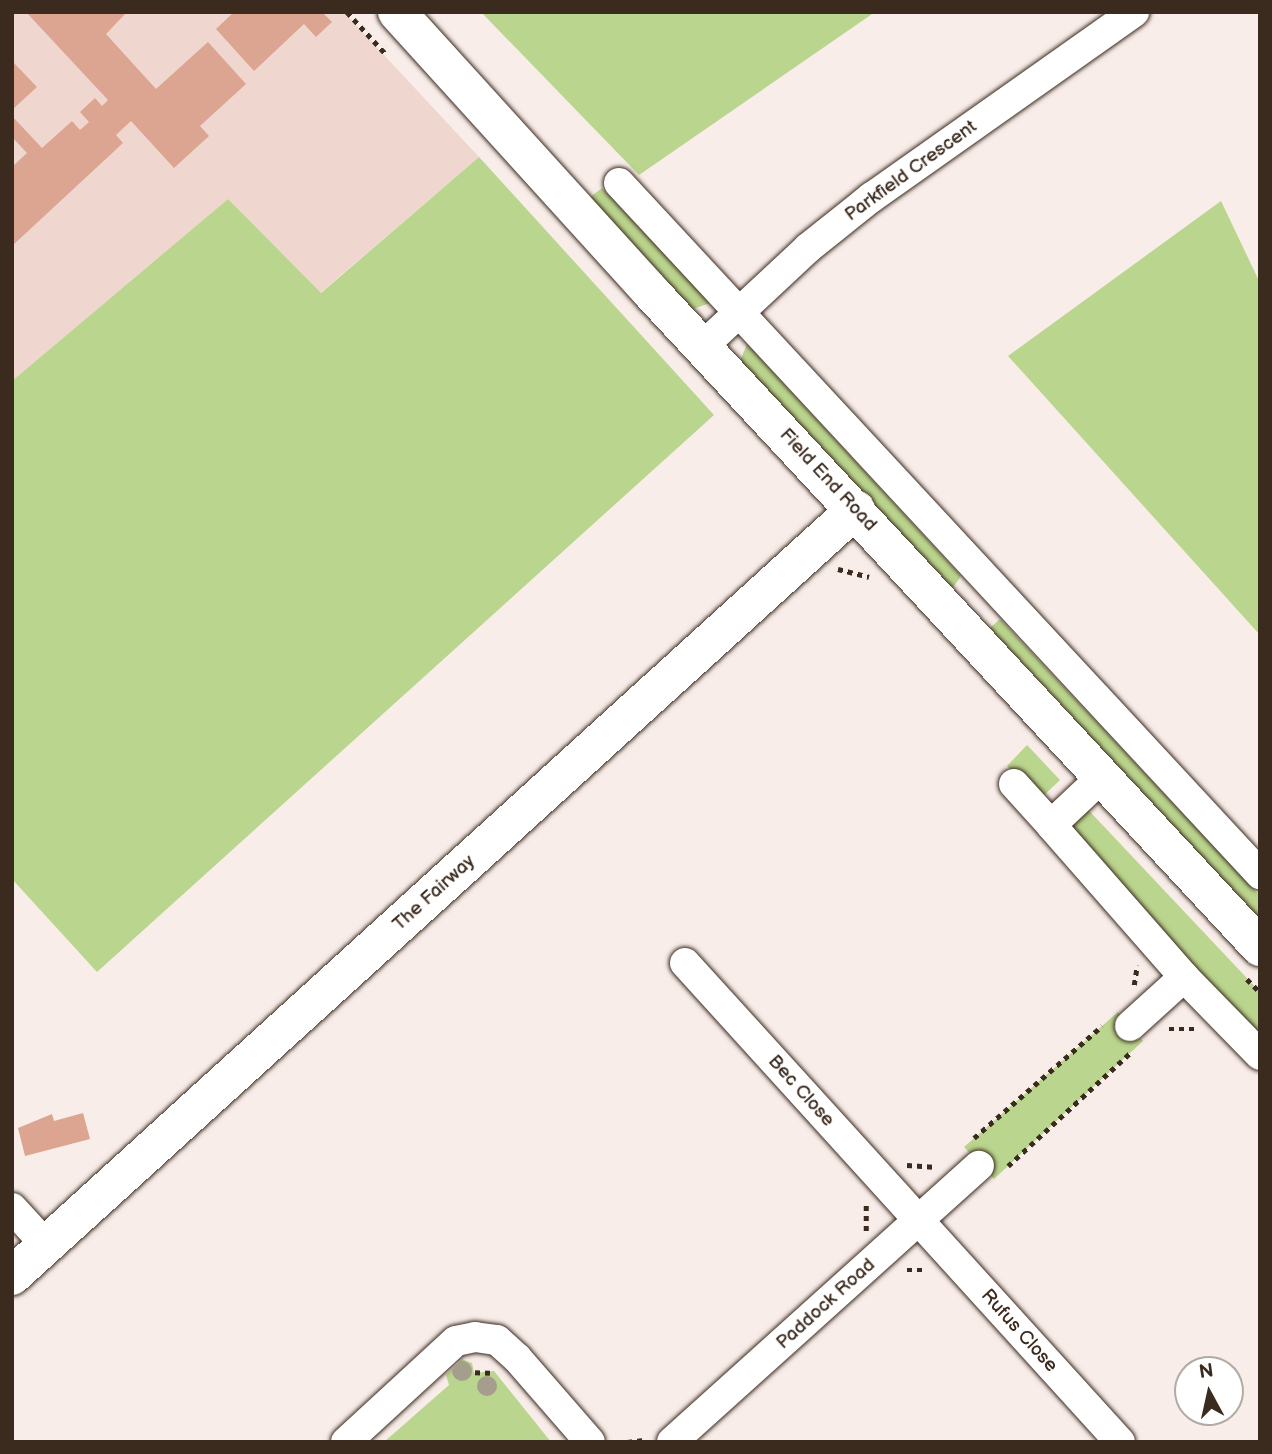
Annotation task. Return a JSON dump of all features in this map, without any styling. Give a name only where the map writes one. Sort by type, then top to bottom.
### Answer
[{"type":"street","name":"Field End Road","points":[[397,12],[1102,777],[1250,960]]},
{"type":"street","name":"Parkfield Crescent","points":[[702,346],[738,311],[872,197],[1134,12]]},
{"type":"street","points":[[619,183],[1260,874]]},
{"type":"street","name":"The Fairway","points":[[12,1276],[856,509]]},
{"type":"street","points":[[1051,825],[1102,777]]},
{"type":"street","points":[[1014,784],[1184,977],[1260,1055]]},
{"type":"street","name":"Bec Close","points":[[685,963],[918,1220]]},
{"type":"street","points":[[1133,1032],[1184,977]]},
{"type":"street","name":"Paddock Road","points":[[672,1442],[982,1161]]},
{"type":"street","points":[[12,1208],[46,1245]]},
{"type":"street","name":"Rufus Close","points":[[918,1220],[1119,1442]]},
{"type":"street","points":[[346,1442],[456,1341],[475,1337],[497,1340],[517,1358],[590,1442]]},
{"type":"path","points":[[830,572],[853,570],[874,583]]},
{"type":"path","points":[[1250,960],[1260,992]]},
{"type":"path","points":[[982,1161],[1133,1032],[1205,1029]]},
{"type":"path","points":[[982,1161],[1133,1032]]},
{"type":"shaded area","points":[[12,12],[344,12],[479,157],[320,293],[228,199],[12,381]]},
{"type":"green space","points":[[481,12],[875,12],[639,175]]},
{"type":"green space","points":[[479,157],[714,415],[97,972],[12,879],[12,381],[228,199],[321,293]]},
{"type":"green space","points":[[602,188],[710,303],[693,309],[589,198]]},
{"type":"green space","points":[[1221,201],[1260,283],[1260,635],[1008,356]]},
{"type":"green space","points":[[747,344],[961,576],[952,589],[740,361]]},
{"type":"green space","points":[[1000,619],[1260,896],[1260,920],[990,628]]},
{"type":"green space","points":[[1027,745],[1060,780],[1039,800],[1007,766]]},
{"type":"green space","points":[[1078,799],[1260,992],[1260,1055],[1051,825]]},
{"type":"green space","points":[[1118,1012],[1143,1041],[994,1179],[964,1147]]},
{"type":"green space","points":[[462,1359],[472,1363],[474,1373],[494,1371],[551,1442],[384,1442],[449,1385],[446,1375]]},
{"type":"building","points":[[26,12],[127,12],[106,34],[156,89],[208,42],[246,84],[200,126],[209,136],[174,168],[131,121],[116,135],[123,143],[12,246],[12,167],[27,153],[12,137],[12,116],[42,148],[72,121],[80,130],[89,122],[80,112],[95,98],[102,106],[108,100]]},
{"type":"building","points":[[234,12],[322,12],[332,22],[316,37],[304,24],[254,71],[216,29]]},
{"type":"building","points":[[12,61],[37,87],[12,110]]},
{"type":"building","points":[[83,1113],[90,1139],[25,1156],[18,1128],[52,1114],[54,1121]]}]
